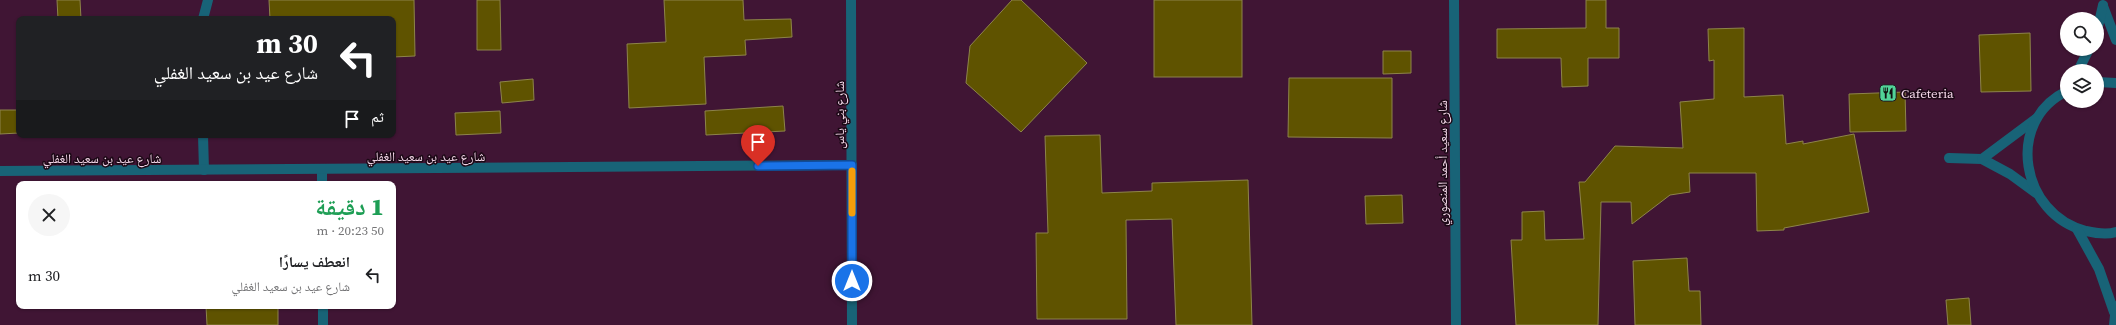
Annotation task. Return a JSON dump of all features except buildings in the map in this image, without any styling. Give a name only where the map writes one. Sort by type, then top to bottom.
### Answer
[{"type":"street","points":[[203,16],[208,0]]},
{"type":"street","name":"شارع بني ياس","points":[[851,0],[852,325]]},
{"type":"street","name":"شارع سعيد أحمد المنصوري","points":[[1454,0],[1456,325]]},
{"type":"street","points":[[2103,3],[2116,40]]},
{"type":"street","points":[[2104,82],[2116,83]]},
{"type":"street","points":[[1982,159],[2037,118],[2060,95]]},
{"type":"street","points":[[2037,118],[2030,138],[2027,157],[2029,175],[2036,193],[2046,208],[2060,220],[2077,229],[2095,233],[2116,232]]},
{"type":"street","points":[[203,138],[204,170]]},
{"type":"street","points":[[1949,158],[1982,159],[2010,174],[2036,193]]},
{"type":"street","name":"شارع عيد بن سعيد الغفلي","points":[[0,171],[852,165]]},
{"type":"street","points":[[322,169],[322,181]]},
{"type":"street","points":[[2077,229],[2099,269],[2115,308],[2114,325]]},
{"type":"street","points":[[323,309],[323,325]]},
{"type":"slow traffic","points":[[852,171],[852,213]]},
{"type":"place","name":"Cafeteria","points":[[1888,93]]},
{"type":"route","points":[[758,166],[852,165],[852,281]]}]
